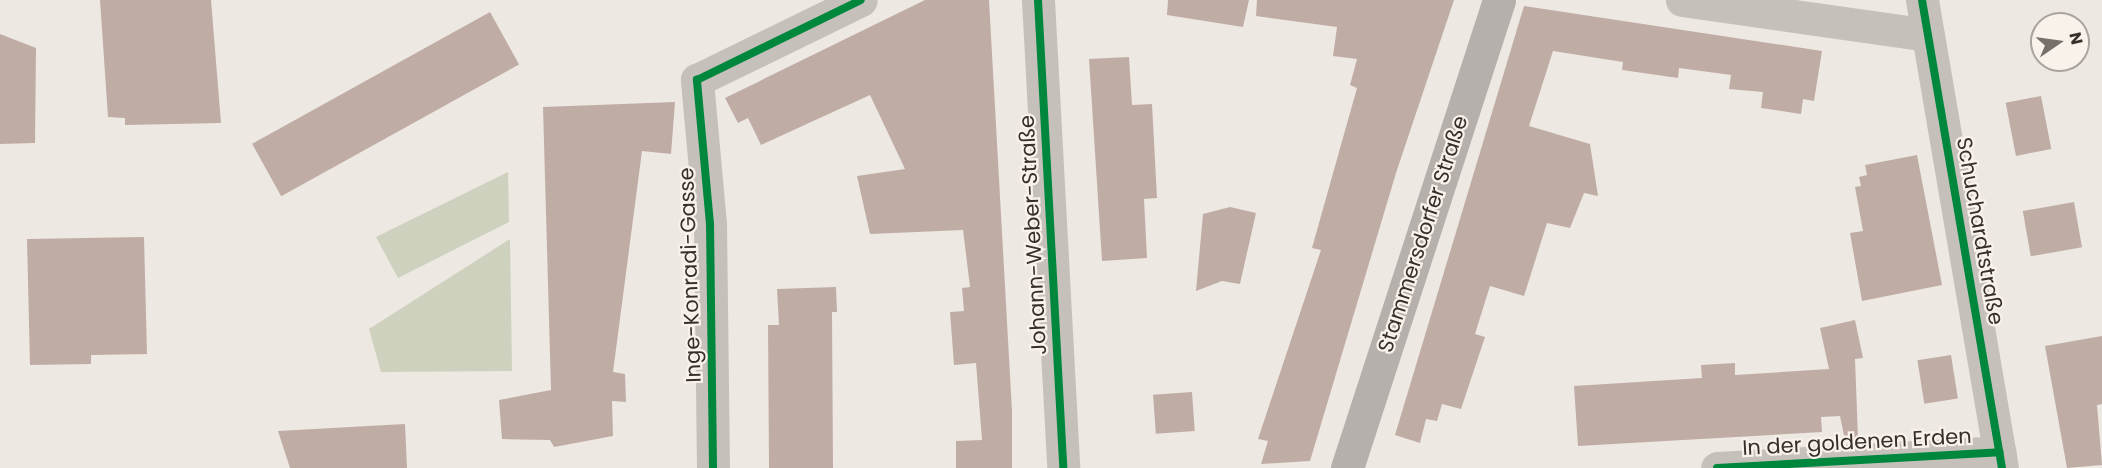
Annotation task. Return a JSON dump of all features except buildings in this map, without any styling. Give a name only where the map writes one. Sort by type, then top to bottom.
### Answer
[{"type":"main road","name":"Stammersdorfer Straße","points":[[1347,468],[1499,0]]},
{"type":"street","name":"Inge-Konradi-Gasse","points":[[714,468],[710,224],[697,81],[861,0]]},
{"type":"street","name":"Johann-Weber-Straße","points":[[1038,0],[1063,468]]},
{"type":"street","points":[[1682,0],[1928,35]]},
{"type":"street","name":"Schuchardtstraße","points":[[1922,0],[2001,460]]},
{"type":"street","name":"In der goldenen Erden","points":[[1717,468],[2001,460]]},
{"type":"green space","points":[[508,172],[509,222],[398,278],[376,237]]},
{"type":"green space","points":[[510,239],[512,371],[381,372],[369,329]]},
{"type":"cycle path","points":[[713,468],[710,224],[697,80],[861,0]]},
{"type":"cycle path","points":[[1038,0],[1063,468]]},
{"type":"cycle path","points":[[1922,0],[2002,468]]},
{"type":"cycle path","points":[[1717,468],[2000,452]]}]
